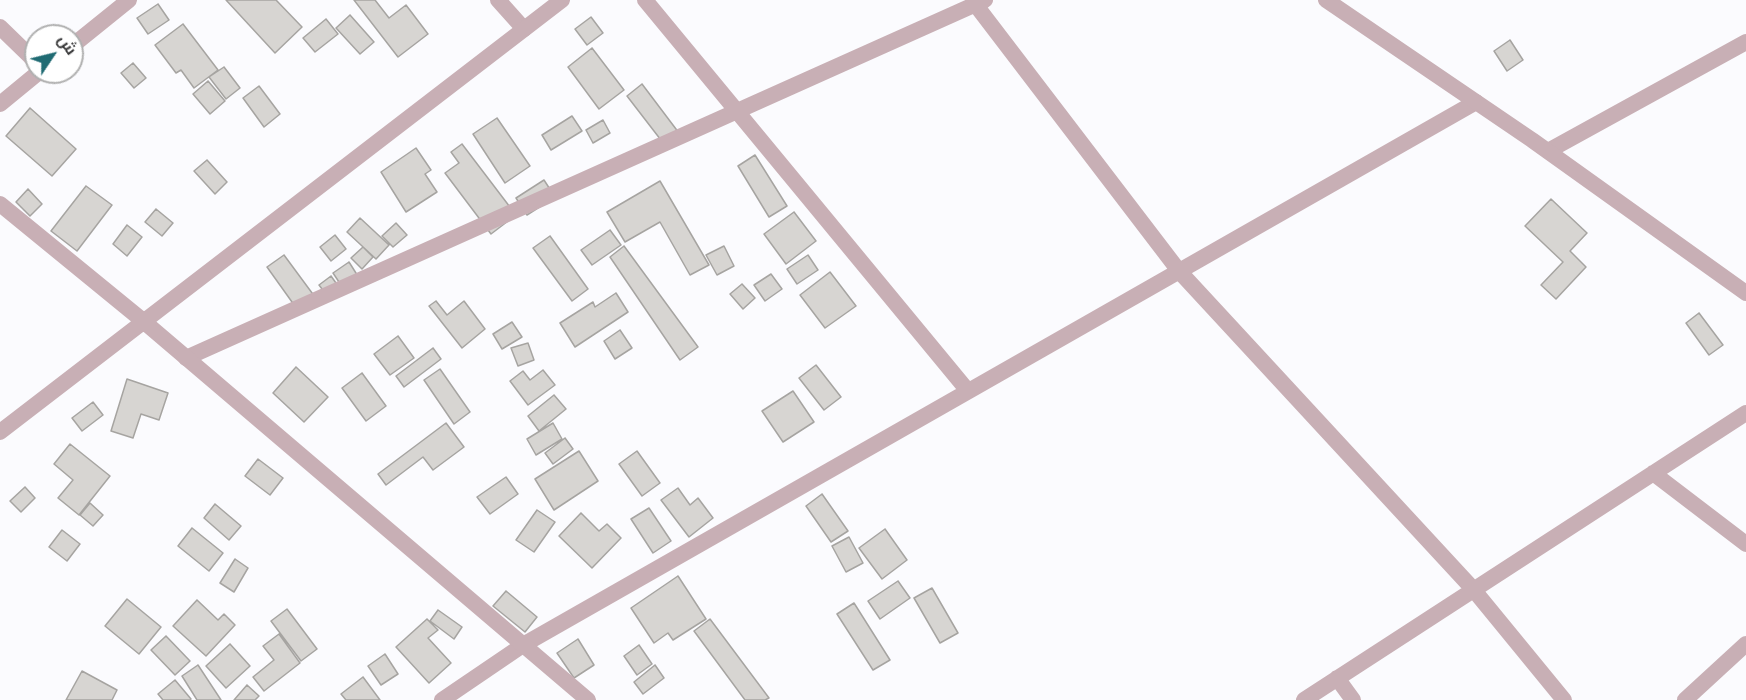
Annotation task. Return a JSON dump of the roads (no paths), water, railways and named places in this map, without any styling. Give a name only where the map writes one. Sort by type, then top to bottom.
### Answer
[{"type":"street","points":[[84,36],[129,0]]},
{"type":"street","points":[[498,0],[524,29]]},
{"type":"street","points":[[0,432],[142,320],[562,0]]},
{"type":"street","points":[[645,0],[968,391]]},
{"type":"street","points":[[1326,0],[1548,151],[1746,293]]},
{"type":"street","points":[[186,358],[980,2],[1179,271],[1473,589],[1564,700]]},
{"type":"street","points":[[0,27],[24,50]]},
{"type":"street","points":[[1548,151],[1746,42]]},
{"type":"street","points":[[0,104],[24,84]]},
{"type":"street","points":[[442,700],[523,645],[1476,102]]},
{"type":"street","points":[[0,204],[142,320],[588,700]]},
{"type":"street","points":[[1304,700],[1746,413]]},
{"type":"street","points":[[1653,473],[1746,544]]},
{"type":"street","points":[[1685,700],[1746,644]]},
{"type":"street","points":[[1337,678],[1353,700]]}]
